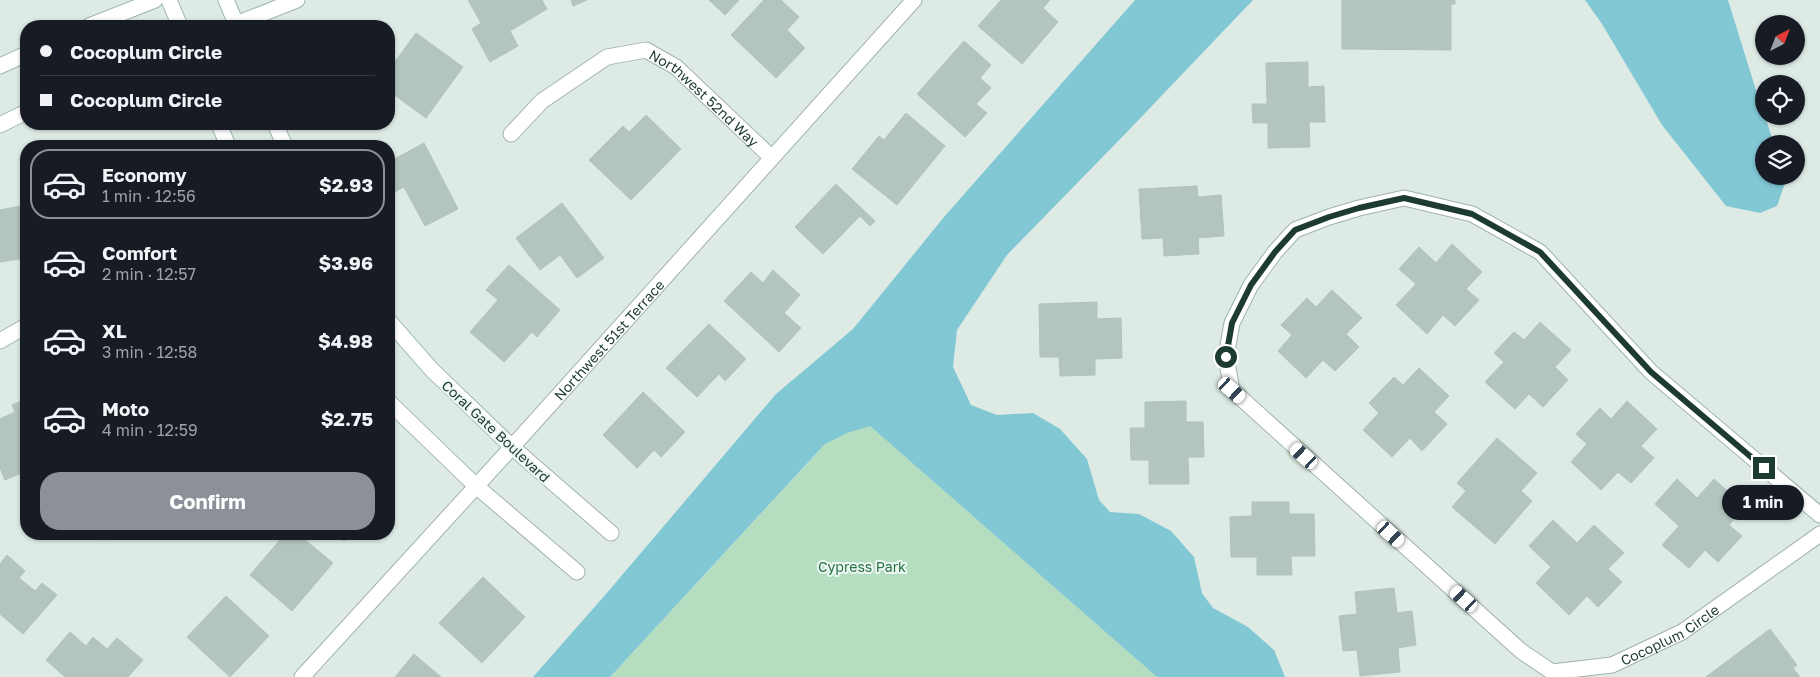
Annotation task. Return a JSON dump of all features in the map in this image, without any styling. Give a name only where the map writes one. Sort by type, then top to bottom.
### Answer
[{"type":"street","points":[[104,20],[155,0]]},
{"type":"street","points":[[169,0],[177,20]]},
{"type":"street","points":[[226,0],[233,20]]},
{"type":"street","points":[[249,20],[297,0]]},
{"type":"street","name":"Northwest 51st Terrace","points":[[302,677],[512,447],[914,0]]},
{"type":"street","name":"Northwest 52nd Way","points":[[511,134],[542,101],[607,57],[646,50],[676,67],[771,157]]},
{"type":"street","points":[[0,66],[20,57]]},
{"type":"street","points":[[0,125],[20,115]]},
{"type":"street","name":"Cocoplum Circle","points":[[1820,515],[1651,372],[1540,252],[1472,214],[1404,198],[1359,208],[1295,230],[1275,252],[1251,285],[1232,323],[1226,357],[1232,390],[1521,651],[1552,672],[1612,665],[1682,632],[1820,534]]},
{"type":"street","name":"Coral Gate Boulevard","points":[[395,328],[432,370],[512,447],[611,533]]},
{"type":"street","points":[[0,340],[20,329]]},
{"type":"street","points":[[395,408],[476,486],[577,572]]},
{"type":"green space","name":"Cypress Park","points":[[855,412],[870,426],[1157,677],[610,677]]},
{"type":"water","points":[[1135,0],[1253,0],[1007,255],[957,330],[953,367],[971,405],[997,415],[1033,413],[1060,429],[1087,459],[1099,500],[1110,512],[1139,514],[1171,531],[1194,557],[1202,593],[1213,608],[1248,627],[1274,650],[1285,677],[1157,677],[870,426],[847,433],[825,444],[610,677],[533,677],[776,394],[853,329],[944,217]]},
{"type":"water","points":[[1585,0],[1728,0],[1755,87],[1755,125],[1768,125],[1771,135],[1755,135],[1755,185],[1784,185],[1777,206],[1760,213],[1726,206],[1662,125],[1602,24]]},
{"type":"building","points":[[468,0],[542,0],[547,9],[510,31],[518,46],[490,62],[472,29],[481,23]]},
{"type":"building","points":[[571,0],[587,0],[573,6]]},
{"type":"building","points":[[709,0],[739,0],[725,15]]},
{"type":"building","points":[[764,0],[781,0],[799,17],[787,30],[805,48],[776,78],[731,35]]},
{"type":"building","points":[[1001,0],[1050,0],[1043,8],[1058,22],[1022,64],[978,26]]},
{"type":"building","points":[[1342,0],[1455,0],[1455,4],[1451,4],[1451,50],[1342,49]]},
{"type":"building","points":[[416,33],[463,67],[426,118],[395,95],[395,62]]},
{"type":"building","points":[[964,41],[991,65],[980,78],[991,88],[976,104],[987,113],[965,137],[917,94]]},
{"type":"building","points":[[1308,62],[1308,87],[1324,86],[1325,122],[1309,122],[1310,147],[1268,148],[1268,123],[1253,123],[1252,104],[1267,104],[1266,63]]},
{"type":"building","points":[[906,113],[945,146],[897,205],[852,169],[879,136],[884,140]]},
{"type":"building","points":[[646,115],[681,149],[631,200],[589,160],[623,126],[629,132]]},
{"type":"building","points":[[424,143],[458,209],[425,226],[404,187],[395,192],[395,159]]},
{"type":"building","points":[[836,184],[875,221],[870,226],[860,216],[823,254],[795,227]]},
{"type":"building","points":[[1197,186],[1198,197],[1221,195],[1224,236],[1198,238],[1199,254],[1164,256],[1163,238],[1142,239],[1139,189]]},
{"type":"building","points":[[562,203],[604,258],[577,278],[560,255],[540,270],[516,238]]},
{"type":"building","points":[[20,206],[20,259],[0,262],[0,210]]},
{"type":"building","points":[[1452,244],[1482,272],[1466,289],[1479,300],[1455,326],[1443,315],[1427,334],[1396,305],[1416,284],[1399,269],[1419,247],[1436,263]]},
{"type":"building","points":[[509,265],[560,310],[537,337],[532,332],[504,362],[470,332],[498,300],[486,290]]},
{"type":"building","points":[[773,270],[800,295],[784,313],[801,328],[779,352],[724,301],[751,272],[763,283]]},
{"type":"building","points":[[1332,290],[1362,318],[1346,334],[1359,347],[1335,371],[1323,360],[1306,378],[1278,351],[1292,335],[1281,325],[1307,298],[1316,307]]},
{"type":"building","points":[[1097,302],[1097,319],[1121,318],[1122,358],[1095,359],[1095,375],[1060,376],[1059,357],[1040,357],[1039,304]]},
{"type":"building","points":[[1540,322],[1571,350],[1555,367],[1568,380],[1543,407],[1529,394],[1515,409],[1485,382],[1504,362],[1494,353],[1514,332],[1524,340]]},
{"type":"building","points":[[709,324],[746,359],[725,381],[719,374],[697,397],[666,368]]},
{"type":"building","points":[[1419,368],[1449,396],[1434,412],[1447,424],[1422,451],[1410,438],[1392,457],[1363,430],[1379,413],[1369,403],[1394,377],[1403,385]]},
{"type":"building","points":[[643,392],[685,432],[661,457],[654,450],[637,468],[603,435]]},
{"type":"building","points":[[1186,401],[1186,422],[1203,422],[1204,457],[1188,457],[1189,484],[1149,484],[1149,460],[1131,460],[1130,428],[1145,428],[1145,402]]},
{"type":"building","points":[[1627,401],[1657,429],[1641,446],[1654,458],[1631,483],[1618,472],[1601,490],[1571,462],[1587,444],[1576,434],[1600,408],[1611,419]]},
{"type":"building","points":[[20,402],[20,474],[5,480],[0,468],[0,419],[15,412],[12,405]]},
{"type":"building","points":[[1497,438],[1537,473],[1521,491],[1532,501],[1495,544],[1452,507],[1466,491],[1457,483]]},
{"type":"building","points":[[1677,479],[1697,498],[1714,479],[1745,507],[1729,525],[1742,536],[1718,562],[1705,550],[1689,568],[1662,545],[1679,526],[1655,504]]},
{"type":"building","points":[[1252,502],[1289,502],[1289,514],[1314,514],[1315,556],[1291,556],[1292,575],[1257,575],[1257,557],[1231,557],[1230,517],[1252,516]]},
{"type":"building","points":[[1553,520],[1577,543],[1594,525],[1624,553],[1608,569],[1622,582],[1598,607],[1587,596],[1569,615],[1536,583],[1551,567],[1529,546]]},
{"type":"building","points":[[280,540],[305,540],[333,563],[292,611],[250,575]]},
{"type":"building","points":[[7,555],[25,571],[19,578],[35,591],[42,583],[57,595],[23,634],[0,614],[0,564]]},
{"type":"building","points":[[483,577],[525,617],[482,663],[439,623]]},
{"type":"building","points":[[1394,588],[1397,613],[1412,611],[1416,645],[1398,648],[1400,672],[1360,676],[1357,650],[1343,651],[1339,616],[1357,614],[1355,592]]},
{"type":"building","points":[[226,596],[269,636],[230,677],[187,637]]},
{"type":"building","points":[[1770,629],[1797,665],[1793,668],[1800,677],[1706,677]]},
{"type":"building","points":[[70,632],[86,646],[93,637],[107,649],[117,638],[143,660],[128,677],[65,677],[46,660]]},
{"type":"building","points":[[414,654],[441,677],[395,677]]},
{"type":"route","points":[[1226,357],[1232,323],[1251,285],[1275,252],[1295,230],[1359,208],[1404,198],[1472,214],[1540,252],[1651,372],[1764,468]]}]
